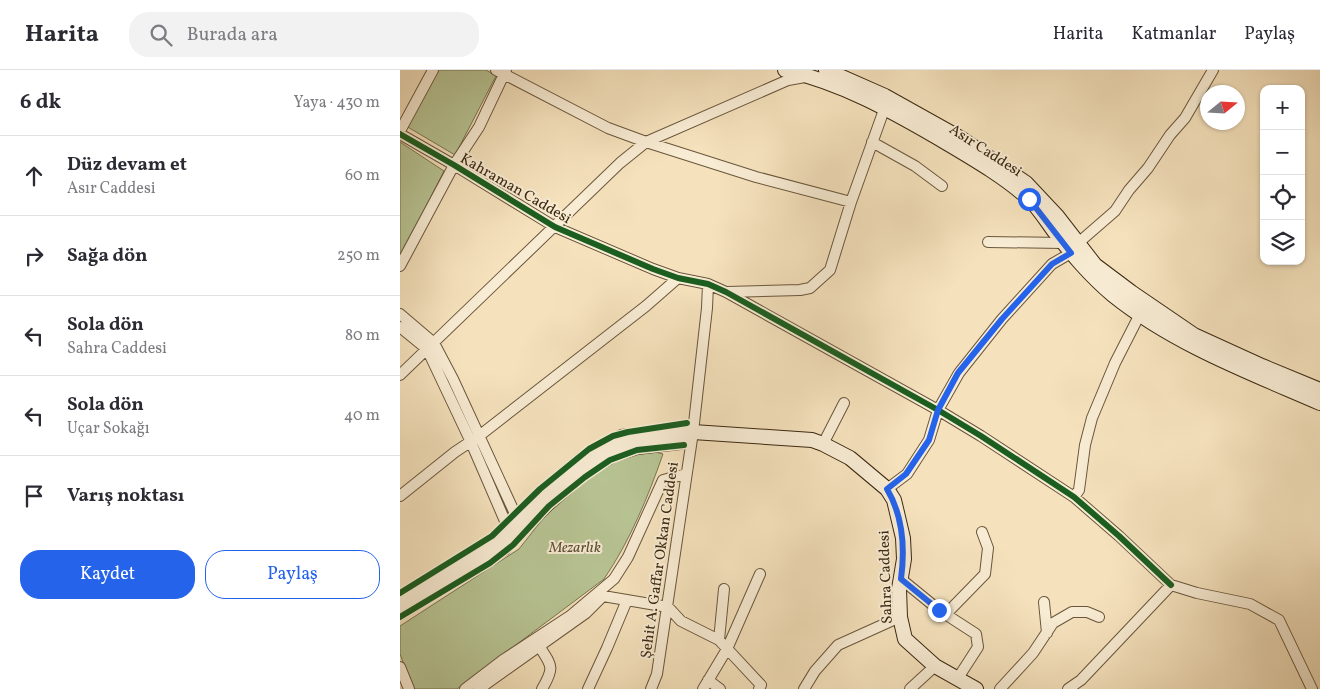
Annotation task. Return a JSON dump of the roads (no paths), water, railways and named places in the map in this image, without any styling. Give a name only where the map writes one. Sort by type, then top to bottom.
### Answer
[{"type":"street","points":[[400,132],[433,70]]},
{"type":"street","name":"Asır Caddesi","points":[[785,70],[811,76],[846,88],[885,107],[982,164],[1029,199],[1071,247],[1194,335],[1320,390]]},
{"type":"street","name":"Asır Caddesi","points":[[826,70],[885,96],[962,139],[1026,183],[1057,216],[1078,262],[1112,294],[1140,314],[1199,349],[1320,403]]},
{"type":"street","points":[[887,489],[906,474],[929,440],[938,410],[958,373],[1002,319],[1052,264],[1115,211],[1129,190],[1148,168],[1170,135],[1185,118],[1213,70]]},
{"type":"street","points":[[400,266],[454,165],[479,127],[502,71],[608,128],[756,177],[851,202]]},
{"type":"street","points":[[400,375],[620,164],[646,142],[788,80],[811,76]]},
{"type":"street","points":[[726,292],[800,290],[810,288],[830,270],[851,202],[885,107]]},
{"type":"street","name":"Kahraman Caddesi","points":[[400,132],[555,227],[653,269],[678,278],[708,284],[726,292],[938,410],[1074,497],[1171,585]]},
{"type":"street","points":[[872,142],[915,166],[942,186]]},
{"type":"street","points":[[988,242],[1071,247]]},
{"type":"street","points":[[400,496],[646,306],[678,278]]},
{"type":"street","name":"Şehit A. Gaffar Okkan Caddesi","points":[[651,689],[657,674],[668,607],[693,432],[708,284]]},
{"type":"street","points":[[400,314],[430,346],[513,523]]},
{"type":"street","points":[[1074,497],[1079,490],[1085,445],[1092,418],[1115,363],[1140,314]]},
{"type":"street","points":[[400,327],[430,346]]},
{"type":"street","points":[[823,444],[844,403]]},
{"type":"street","name":"Sahra Caddesi","points":[[400,599],[498,538],[542,493],[584,458],[622,437],[680,429],[693,432],[812,440],[850,458],[887,489],[894,500],[903,538],[904,559],[899,588],[900,617],[905,639],[935,666],[976,689]]},
{"type":"street","points":[[400,612],[504,548],[554,498],[582,474],[609,456],[638,446],[680,442],[693,432]]},
{"type":"street","points":[[465,689],[503,660],[570,616],[603,590],[614,579],[628,557],[663,480],[686,474]]},
{"type":"street","points":[[946,614],[985,574],[988,548],[982,532]]},
{"type":"street","points":[[720,689],[706,684],[727,648],[760,574]]},
{"type":"street","points":[[901,579],[946,614],[976,634],[978,647],[958,678]]},
{"type":"street","points":[[1068,689],[1081,680],[1171,585],[1197,593],[1250,604],[1278,620],[1312,689]]},
{"type":"street","points":[[719,640],[724,589]]},
{"type":"street","points":[[479,689],[586,613],[602,596],[668,607],[681,621],[719,640],[761,685],[759,689]]},
{"type":"street","points":[[588,689],[627,600]]},
{"type":"street","points":[[1044,602],[1047,633]]},
{"type":"street","points":[[1000,689],[1033,653],[1053,624],[1072,612],[1086,612],[1099,617]]},
{"type":"street","points":[[804,689],[815,671],[838,645],[900,617]]},
{"type":"street","points":[[539,646],[550,664],[550,675],[542,689]]},
{"type":"street","points":[[910,689],[935,666]]},
{"type":"street","points":[[400,667],[409,689]]},
{"type":"park label","name":"Mezarlık","points":[[575,547]]}]
